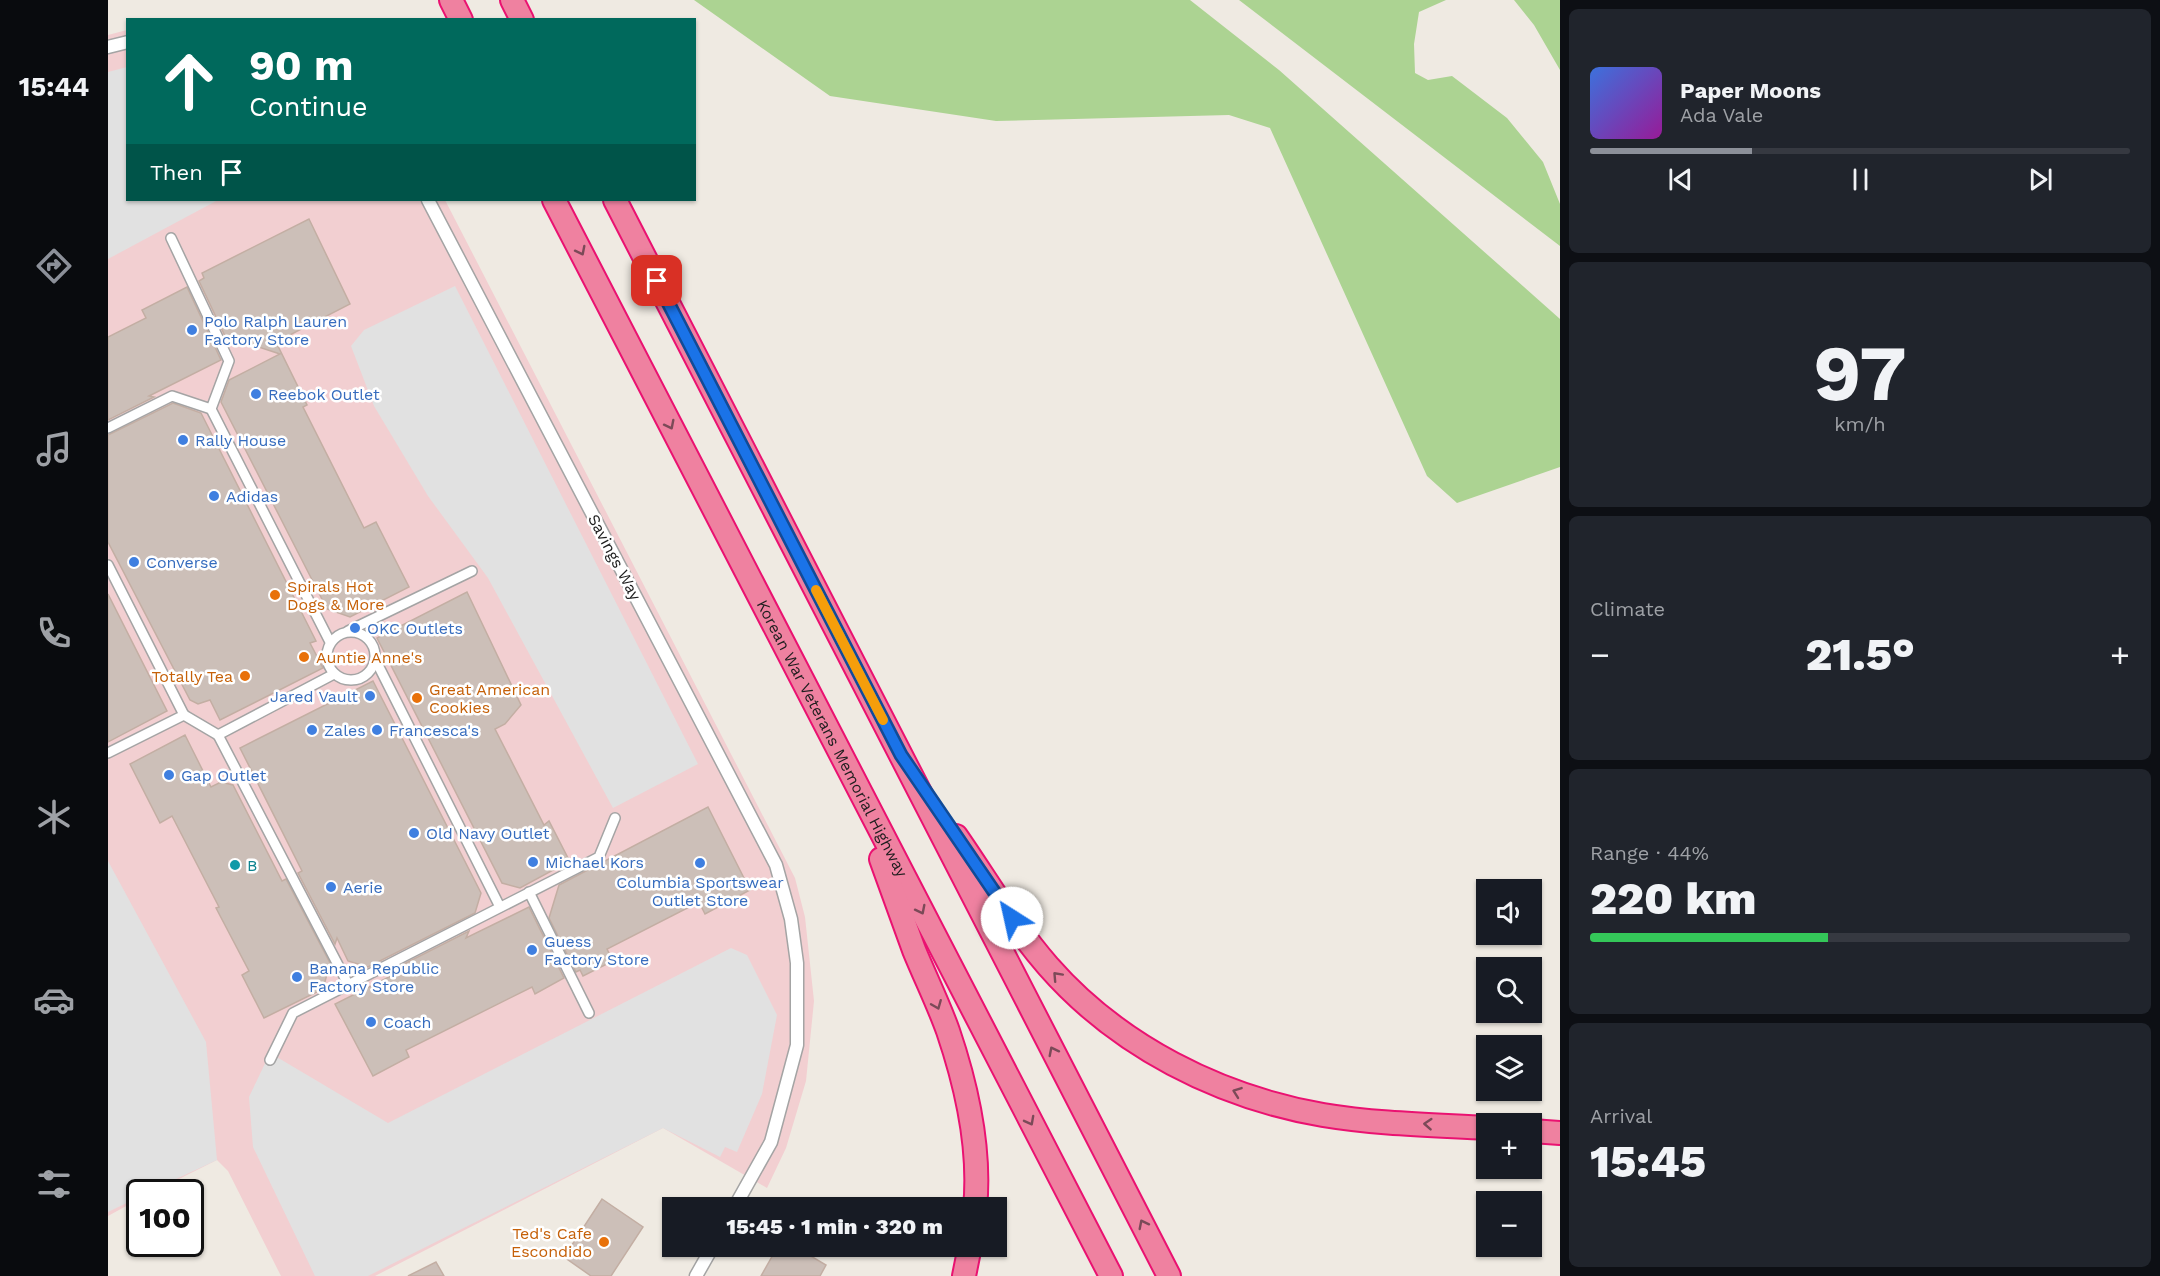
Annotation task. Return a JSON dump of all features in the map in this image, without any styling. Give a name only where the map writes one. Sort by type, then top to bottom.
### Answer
[{"type":"highway","points":[[451,0],[460,18]]},
{"type":"highway","points":[[512,0],[521,18]]},
{"type":"highway","name":"Korean War Veterans Memorial Highway","points":[[555,201],[1111,1276]]},
{"type":"highway","points":[[616,201],[1169,1276]]},
{"type":"highway","points":[[901,755],[1048,966],[1089,1007],[1141,1045],[1184,1070],[1227,1088],[1296,1110],[1348,1119],[1476,1127]]},
{"type":"highway","points":[[846,765],[947,1030],[962,1077],[976,1157],[975,1197]]},
{"type":"highway","points":[[1542,1132],[1560,1133]]},
{"type":"highway","points":[[964,1276],[968,1257]]},
{"type":"street","points":[[108,47],[126,42]]},
{"type":"street","name":"Savings Way","points":[[429,201],[776,865],[791,919],[797,963],[798,1045],[771,1142],[740,1197]]},
{"type":"street","points":[[171,238],[229,361],[212,409]]},
{"type":"street","points":[[108,428],[172,396],[212,409],[330,642]]},
{"type":"street","points":[[108,565],[184,715],[218,735],[348,984]]},
{"type":"street","points":[[375,659],[370,672],[356,680],[349,680],[334,674],[326,652],[330,642],[340,633],[472,571]]},
{"type":"street","points":[[348,631],[364,635],[370,640],[374,648],[375,659],[500,907]]},
{"type":"street","points":[[218,735],[334,674]]},
{"type":"street","points":[[108,753],[184,715]]},
{"type":"street","points":[[270,1060],[292,1013],[599,857],[615,818]]},
{"type":"street","points":[[529,892],[589,1013]]},
{"type":"street","points":[[696,1276],[706,1257]]},
{"type":"shaded area","points":[[126,30],[126,201],[446,201],[795,878],[805,917],[814,1001],[806,1081],[786,1148],[767,1188],[663,1128],[375,1276],[281,1276],[228,1171],[217,1160],[179,1179],[126,1179],[126,1206],[108,1216],[108,35]]},
{"type":"shaded area","points":[[126,67],[126,201],[216,201],[108,259],[108,72]]},
{"type":"shaded area","points":[[455,286],[698,764],[613,808],[488,578],[428,496],[374,406],[351,346],[364,330]]},
{"type":"shaded area","points":[[108,861],[206,1042],[217,1160],[176,1179],[126,1179],[126,1203],[108,1212]]},
{"type":"shaded area","points":[[731,948],[747,955],[777,1015],[762,1094],[737,1152],[725,1147],[720,1157],[663,1128],[368,1276],[315,1276],[253,1147],[249,1097],[270,1053],[388,1123]]},
{"type":"green space","points":[[694,0],[1190,0],[1279,70],[1560,319],[1560,467],[1457,503],[1427,476],[1270,128],[1229,115],[996,121],[830,96]]},
{"type":"green space","points":[[1239,0],[1446,0],[1419,12],[1414,44],[1415,73],[1428,80],[1452,76],[1507,118],[1543,162],[1560,204],[1560,246]]},
{"type":"green space","points":[[1514,0],[1560,0],[1560,70],[1534,25]]},
{"type":"building","points":[[309,219],[350,304],[276,342],[307,405],[303,407],[364,528],[376,522],[409,587],[350,617],[327,609],[221,402],[229,380],[280,354],[225,336],[199,281],[204,278],[202,273]]},
{"type":"building","points":[[187,287],[221,360],[149,396],[154,397],[108,420],[108,337],[146,318],[142,310]]},
{"type":"building","points":[[173,403],[201,413],[316,641],[310,643],[323,668],[220,720],[210,700],[198,704],[190,700],[108,542],[108,435]]},
{"type":"building","points":[[467,592],[521,705],[505,724],[495,729],[544,825],[549,821],[571,864],[564,867],[566,863],[520,888],[502,883],[377,638]]},
{"type":"building","points":[[108,594],[167,711],[108,742]]},
{"type":"building","points":[[373,681],[481,893],[475,913],[368,967],[348,961],[337,938],[335,944],[298,873],[302,871],[240,748]]},
{"type":"building","name":"B","points":[[185,735],[211,787],[221,782],[233,785],[282,881],[286,879],[330,963],[323,989],[264,1018],[242,975],[249,971],[172,816],[160,823],[130,764]]},
{"type":"building","points":[[708,807],[750,890],[705,914],[699,902],[607,949],[613,961],[583,976],[580,970],[576,972],[549,918],[559,885]]},
{"type":"building","points":[[529,907],[564,978],[535,994],[532,987],[406,1050],[409,1057],[373,1076],[335,1004],[393,975],[386,973],[469,931],[466,938]]},
{"type":"building","name":"Ted's Cafe Escondido","points":[[602,1199],[643,1227],[611,1276],[591,1276],[564,1257]]},
{"type":"building","points":[[772,1257],[813,1257],[826,1265],[820,1276],[761,1276]]},
{"type":"building","points":[[436,1262],[444,1276],[408,1276]]},
{"type":"slow traffic","points":[[816,590],[883,720]]},
{"type":"place","name":"Polo Ralph Lauren Factory Store","points":[[192,330]]},
{"type":"place","name":"Reebok Outlet","points":[[256,394]]},
{"type":"place","name":"Rally House","points":[[183,440]]},
{"type":"place","name":"Adidas","points":[[214,496]]},
{"type":"place","name":"Converse","points":[[134,562]]},
{"type":"place","name":"Spirals Hot Dogs & More","points":[[275,595]]},
{"type":"place","name":"OKC Outlets","points":[[355,628]]},
{"type":"place","name":"Auntie Anne's","points":[[304,657]]},
{"type":"place","name":"Totally Tea","points":[[245,676]]},
{"type":"place","name":"Jared Vault","points":[[370,696]]},
{"type":"place","name":"Great American Cookies","points":[[417,698]]},
{"type":"place","name":"Zales","points":[[312,730]]},
{"type":"place","name":"Francesca's","points":[[377,730]]},
{"type":"place","name":"Gap Outlet","points":[[169,775]]},
{"type":"place","name":"Old Navy Outlet","points":[[414,833]]},
{"type":"place","name":"Michael Kors","points":[[533,862]]},
{"type":"place","name":"Columbia Sportswear Outlet Store","points":[[700,863]]},
{"type":"place","name":"B","points":[[235,865]]},
{"type":"place","name":"Aerie","points":[[331,887]]},
{"type":"place","name":"Guess Factory Store","points":[[532,950]]},
{"type":"place","name":"Banana Republic Factory Store","points":[[297,977]]},
{"type":"place","name":"Coach","points":[[371,1022]]},
{"type":"place","name":"Ted's Cafe Escondido","points":[[604,1242]]},
{"type":"route","points":[[657,281],[901,755],[1012,918]]}]
